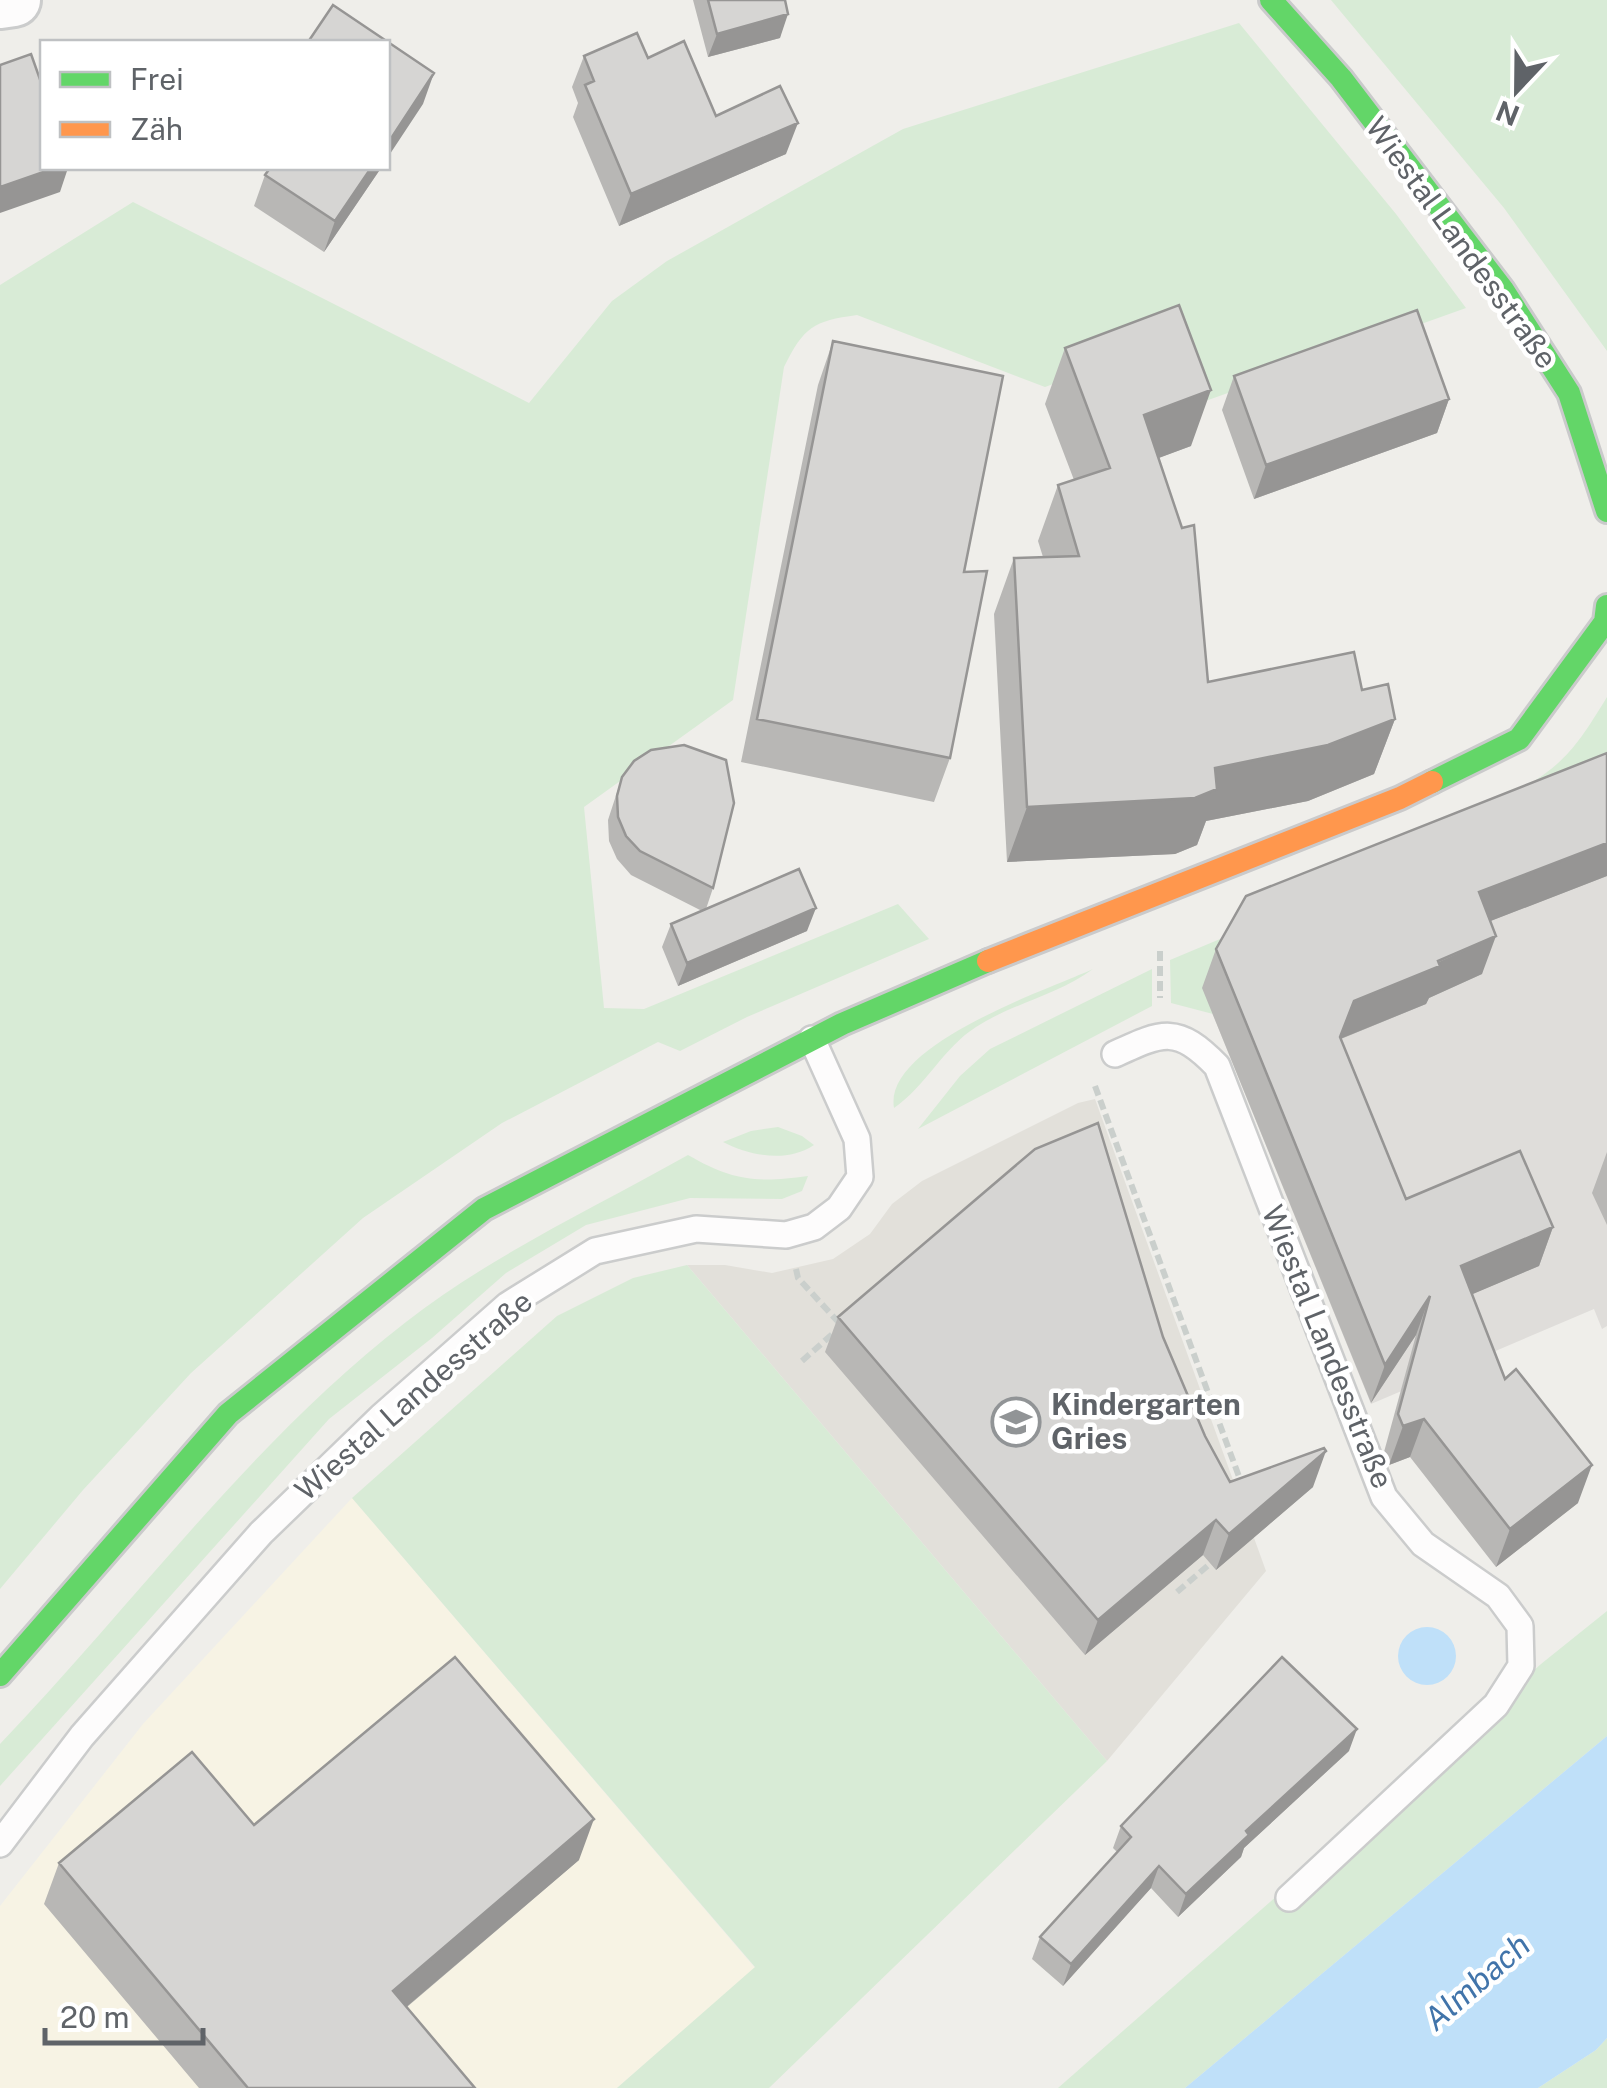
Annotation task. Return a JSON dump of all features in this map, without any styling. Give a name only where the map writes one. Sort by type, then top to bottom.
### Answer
[{"type":"main road","name":"Wiestal Landesstraße","points":[[1271,0],[1341,78],[1503,290],[1568,394],[1607,511]]},
{"type":"main road","points":[[0,1675],[228,1414],[484,1210],[812,1039],[933,983],[1400,798],[1520,739],[1606,617]]},
{"type":"street","points":[[0,2],[14,0]]},
{"type":"lane","name":"Wiestal Landesstraße","points":[[1158,1034],[1194,1042],[1216,1066],[1384,1497],[1423,1544],[1498,1596],[1520,1626],[1521,1666],[1496,1705],[1289,1898]]},
{"type":"lane","points":[[1115,1054],[1158,1034]]},
{"type":"lane","name":"Wiestal Landesstraße","points":[[0,1844],[82,1736],[261,1533],[381,1417],[508,1305],[595,1251],[696,1229],[786,1234],[814,1227],[827,1219],[860,1178],[857,1139],[812,1039]]},
{"type":"path","points":[[1158,1034],[1160,951]]},
{"type":"path","points":[[1089,1070],[1246,1497]]},
{"type":"path","points":[[1098,1144],[1114,1138]]},
{"type":"path","points":[[786,1234],[798,1278],[842,1326]]},
{"type":"path","points":[[802,1360],[856,1313]]},
{"type":"path","points":[[1176,1592],[1210,1564]]},
{"type":"shaded area","points":[[1607,785],[1607,1326],[1602,1329],[1594,1309],[1371,1404],[1202,988]]},
{"type":"shaded area","name":"Kindergarten Gries","points":[[1095,1099],[1266,1571],[1107,1761],[687,1265],[725,1265],[772,1273],[833,1259],[870,1234],[892,1204],[922,1181],[1078,1103]]},
{"type":"shaded area","points":[[352,1498],[755,1968],[617,2088],[0,2088],[0,1906],[143,1724]]},
{"type":"green space","points":[[1331,0],[1607,0],[1607,351],[1504,208]]},
{"type":"green space","points":[[1239,23],[1396,214],[1466,308],[1197,404],[1169,342],[1045,387],[857,315],[811,328],[784,367],[733,700],[584,807],[604,1008],[644,1009],[898,904],[929,939],[747,1017],[680,1051],[658,1042],[502,1123],[363,1218],[191,1373],[83,1490],[0,1589],[0,285],[133,202],[529,403],[612,301],[667,261],[903,129]]},
{"type":"green space","points":[[1607,697],[1607,767],[1503,799],[1539,778],[1564,757]]},
{"type":"green space","points":[[1232,934],[1213,1014],[1171,1003],[1170,960]]},
{"type":"green space","points":[[1093,969],[976,1027],[894,1108],[898,1085],[914,1063],[940,1042],[1007,1006]]},
{"type":"green space","points":[[1152,969],[1152,1006],[918,1129],[960,1076],[990,1049]]},
{"type":"green space","points":[[778,1127],[814,1145],[792,1154],[768,1156],[723,1142],[751,1131]]},
{"type":"green space","points":[[688,1155],[746,1178],[808,1176],[802,1191],[782,1199],[690,1198],[586,1225],[506,1273],[432,1338],[329,1419],[0,1786],[0,1744],[296,1418],[406,1322],[473,1275]]},
{"type":"green space","points":[[687,1265],[1107,1761],[769,2088],[617,2088],[755,1967],[352,1498],[557,1316],[633,1278]]},
{"type":"green space","points":[[1607,1611],[1607,1736],[1185,2088],[1058,2088],[1541,1664]]},
{"type":"green space","points":[[1607,2038],[1607,2088],[1538,2088],[1596,2050]]},
{"type":"water","points":[[1427,1627],[1447,1636],[1456,1656],[1447,1676],[1427,1685],[1407,1676],[1398,1656],[1407,1636]]},
{"type":"water","name":"Almbach","points":[[1607,1736],[1607,2038],[1596,2050],[1538,2088],[1185,2088]]},
{"type":"building","points":[[708,0],[785,0],[788,14],[717,34]]},
{"type":"building","points":[[333,5],[385,40],[309,40]]},
{"type":"building","points":[[637,33],[648,58],[684,41],[716,116],[780,86],[798,123],[631,194],[585,85],[594,81],[584,56]]},
{"type":"building","points":[[390,43],[434,73],[390,140]]},
{"type":"building","points":[[31,54],[40,79],[40,170],[49,170],[0,187],[0,65]]},
{"type":"building","points":[[269,170],[370,170],[335,221],[265,175]]},
{"type":"building","points":[[1179,305],[1211,390],[1144,415],[1182,528],[1194,525],[1208,682],[1354,652],[1362,690],[1388,684],[1395,719],[1328,745],[1215,768],[1217,789],[1195,798],[1027,807],[1014,558],[1079,556],[1058,485],[1110,468],[1065,348]]},
{"type":"building","points":[[1417,310],[1449,399],[1266,465],[1234,376]]},
{"type":"building","points":[[833,341],[1003,376],[964,572],[987,571],[950,758],[757,719]]},
{"type":"building","points":[[684,745],[726,760],[734,803],[713,888],[640,851],[626,836],[618,817],[617,796],[622,777],[634,761],[651,750]]},
{"type":"building","points":[[1607,753],[1607,843],[1479,892],[1496,936],[1438,961],[1440,966],[1354,1001],[1340,1037],[1406,1199],[1520,1151],[1553,1227],[1461,1266],[1505,1379],[1516,1369],[1592,1465],[1510,1529],[1424,1419],[1403,1426],[1398,1414],[1430,1296],[1385,1365],[1216,949],[1246,896]]},
{"type":"building","points":[[799,869],[816,908],[687,963],[671,924]]},
{"type":"building","points":[[1098,1123],[1163,1337],[1205,1436],[1230,1482],[1324,1448],[1326,1451],[1229,1534],[1216,1520],[1098,1620],[838,1317],[1035,1149]]},
{"type":"building","points":[[455,1657],[594,1819],[393,1991],[475,2088],[248,2088],[59,1863],[192,1752],[254,1825]]},
{"type":"building","points":[[1282,1657],[1357,1729],[1246,1831],[1249,1835],[1186,1894],[1159,1866],[1071,1964],[1040,1937],[1131,1837],[1121,1826]]},
{"type":"traffic: fast","points":[[1271,0],[1341,78],[1503,290],[1569,393],[1607,511]]},
{"type":"traffic: fast","points":[[1432,782],[1519,739],[1605,622],[1607,606]]},
{"type":"traffic: fast","points":[[0,1675],[228,1414],[484,1209],[842,1024],[988,961]]},
{"type":"traffic: slow","points":[[988,961],[1432,782]]},
{"type":"place","name":"Kindergarten Gries","points":[[1016,1422]]}]
